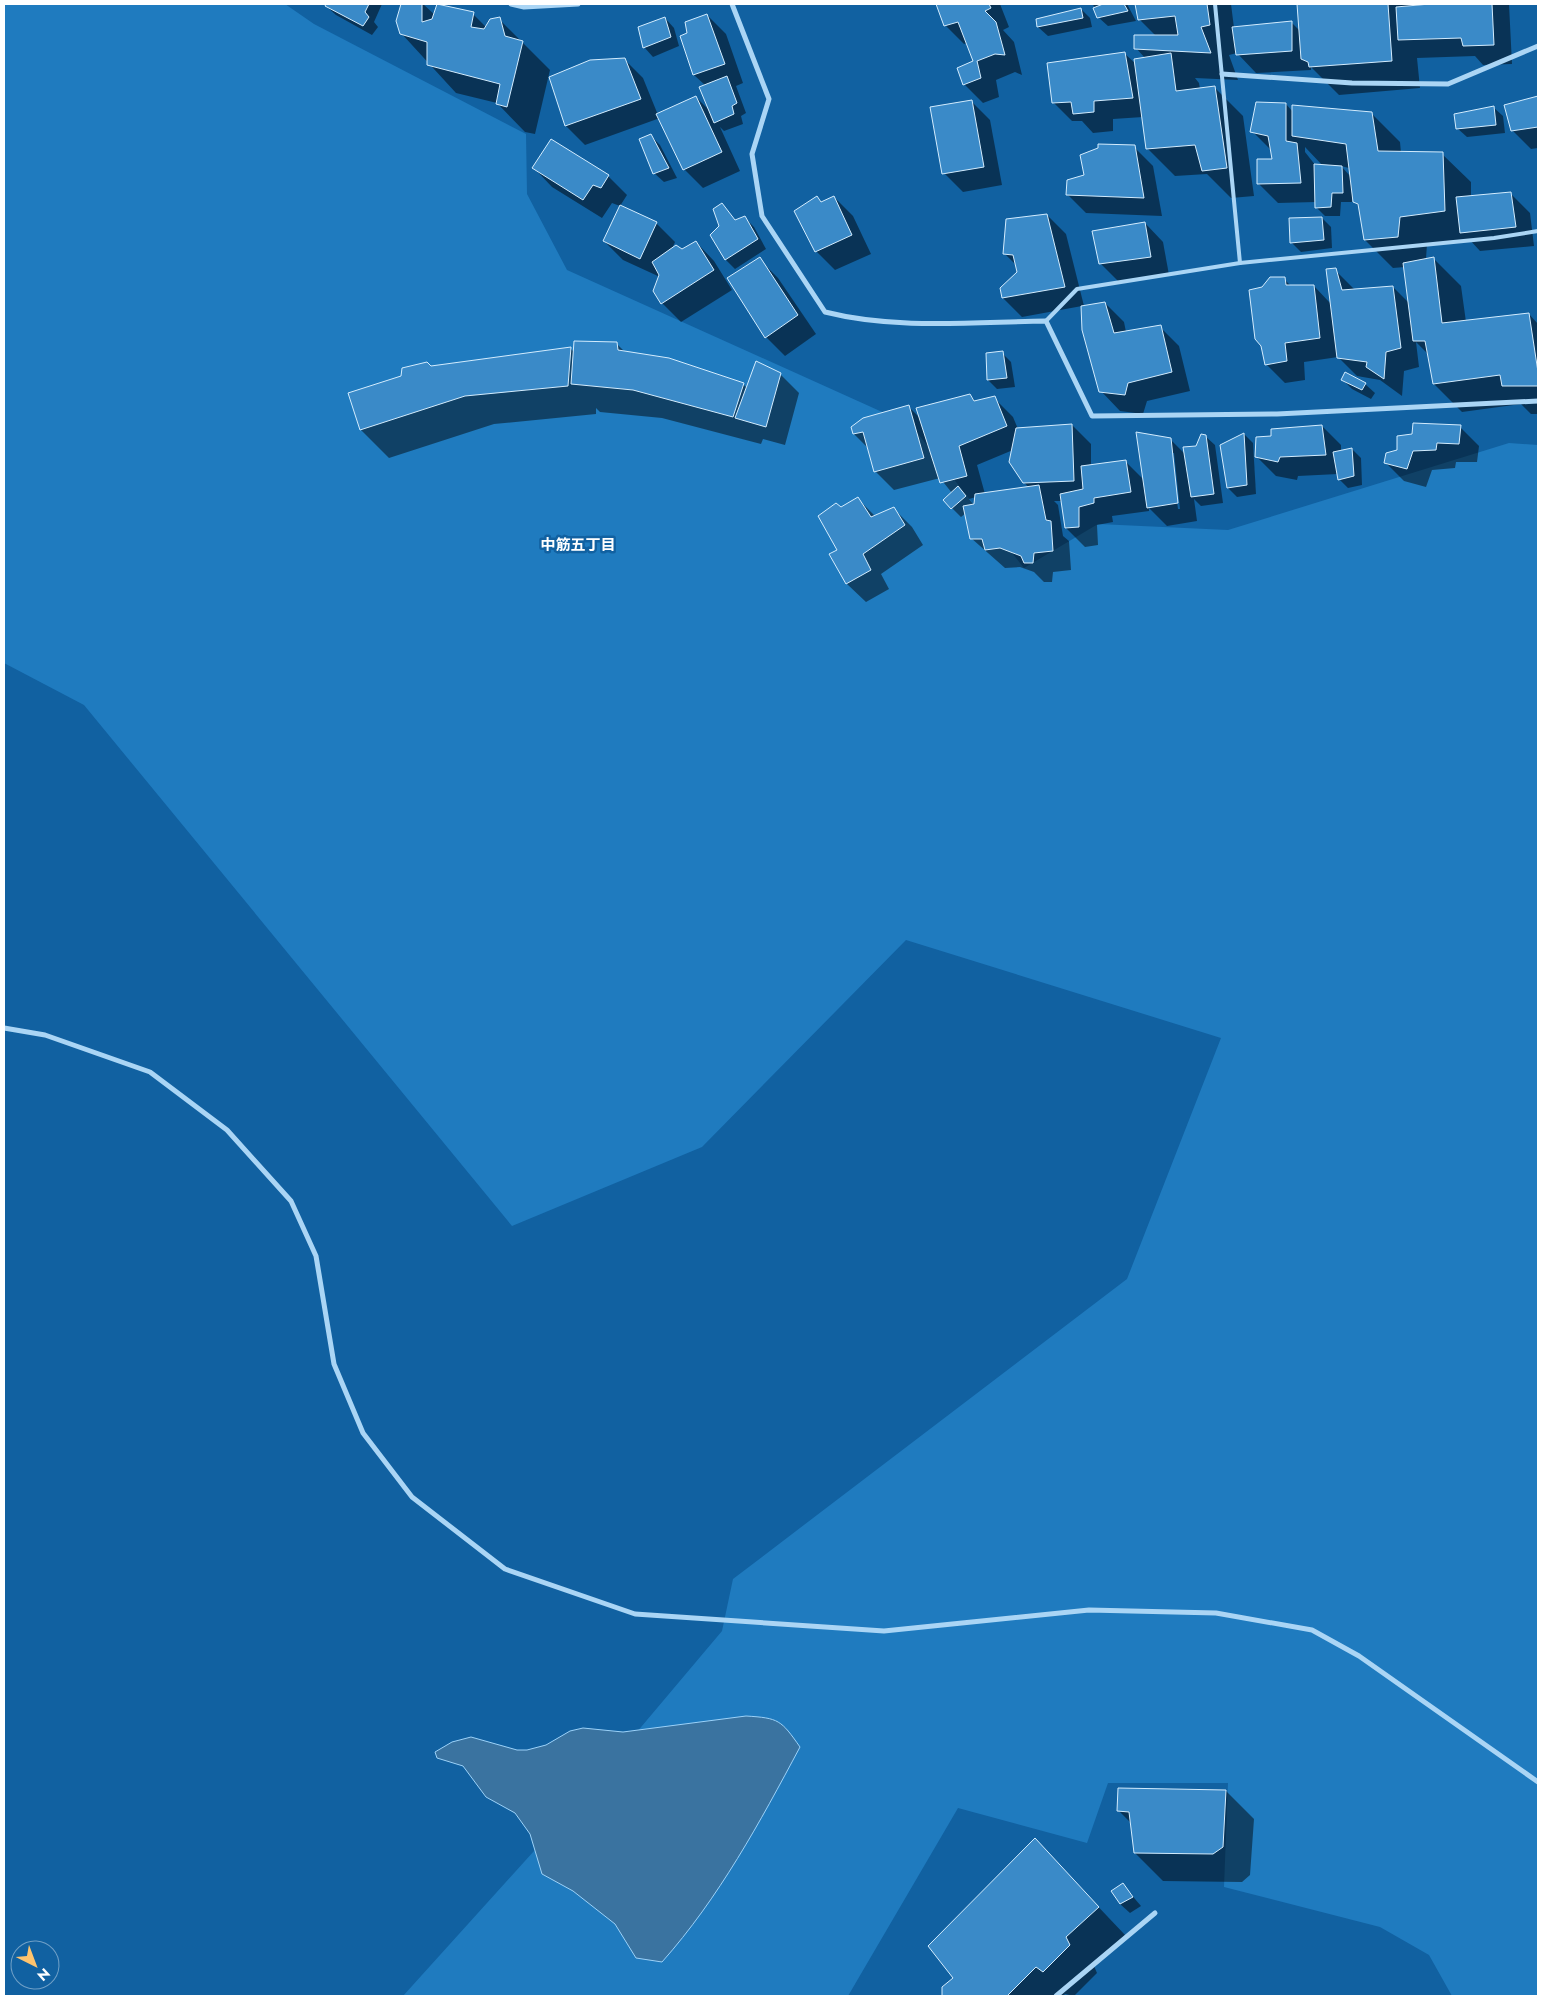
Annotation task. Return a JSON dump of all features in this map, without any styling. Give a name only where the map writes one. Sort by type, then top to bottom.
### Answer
[{"type":"street","points":[[510,4],[524,7],[578,4]]},
{"type":"street","points":[[732,4],[769,99],[752,154],[762,216],[825,312],[848,318],[909,324],[1046,321],[1092,416],[1277,414],[1538,402]]},
{"type":"street","points":[[1222,74],[1352,83],[1448,84],[1538,46]]},
{"type":"street","points":[[4,1028],[45,1035],[150,1072],[227,1130],[291,1201],[316,1256],[334,1364],[363,1433],[412,1497],[506,1569],[635,1614],[884,1631],[1089,1610],[1206,1612],[1312,1630],[1359,1656],[1538,1782]]},
{"type":"street","points":[[1056,1996],[1155,1913]]},
{"type":"lane","points":[[1215,4],[1240,263]]},
{"type":"lane","points":[[1046,321],[1077,290],[1240,263],[1494,238],[1538,231]]},
{"type":"shaded area","points":[[4,4],[285,4],[314,24],[526,134],[527,194],[567,270],[911,425],[1024,568],[1098,524],[1228,530],[1509,443],[1538,445],[1538,1996],[1452,1996],[1429,1955],[1380,1927],[1224,1887],[1228,1783],[1108,1783],[1087,1843],[958,1808],[848,1996],[403,1996],[572,1809],[722,1631],[733,1579],[1127,1279],[1221,1038],[906,940],[702,1147],[512,1226],[84,705],[4,663]]},
{"type":"shaded area","points":[[746,1716],[766,1718],[778,1722],[788,1731],[800,1747],[754,1831],[720,1886],[683,1937],[662,1962],[636,1958],[615,1924],[573,1891],[542,1874],[530,1834],[515,1813],[486,1797],[463,1766],[437,1758],[435,1752],[452,1742],[471,1737],[517,1750],[527,1750],[546,1745],[570,1731],[583,1728],[623,1732]]},
{"type":"building","points":[[326,4],[369,4],[365,12],[369,17],[363,26],[325,6]]},
{"type":"building","points":[[401,4],[422,4],[422,22],[432,19],[437,4],[474,12],[471,27],[484,29],[490,19],[500,17],[505,36],[523,41],[507,107],[496,104],[500,84],[427,65],[427,42],[400,34],[396,21]]},
{"type":"building","points":[[936,4],[989,4],[991,8],[985,11],[996,22],[1005,55],[995,54],[977,61],[981,78],[963,85],[957,68],[973,61],[958,22],[944,26]]},
{"type":"building","points":[[1103,4],[1124,4],[1128,11],[1097,18],[1093,8]]},
{"type":"building","points":[[1135,4],[1207,4],[1210,25],[1201,27],[1211,53],[1134,49],[1134,35],[1178,35],[1175,16],[1138,20]]},
{"type":"building","points":[[1297,4],[1388,4],[1392,61],[1309,67],[1308,62],[1301,59]]},
{"type":"building","points":[[1430,4],[1492,4],[1494,45],[1463,46],[1461,38],[1398,40],[1396,7]]},
{"type":"building","points":[[1081,8],[1083,18],[1037,27],[1036,19]]},
{"type":"building","points":[[707,14],[725,64],[693,75],[680,36],[687,33],[685,22]]},
{"type":"building","points":[[665,17],[671,37],[643,48],[638,27]]},
{"type":"building","points":[[1292,21],[1292,51],[1236,55],[1232,27]]},
{"type":"building","points":[[1125,52],[1133,98],[1094,101],[1094,112],[1073,114],[1071,102],[1052,103],[1047,63]]},
{"type":"building","points":[[1171,53],[1176,91],[1215,86],[1227,168],[1202,171],[1195,145],[1146,149],[1134,59]]},
{"type":"building","points":[[625,58],[641,99],[565,126],[549,77],[590,60]]},
{"type":"building","points":[[727,76],[737,103],[732,106],[734,114],[714,123],[699,87]]},
{"type":"building","points":[[696,96],[722,152],[683,170],[656,114]]},
{"type":"building","points":[[1538,96],[1538,127],[1511,131],[1504,105]]},
{"type":"building","points":[[972,100],[984,167],[942,174],[930,107]]},
{"type":"building","points":[[1256,102],[1286,103],[1286,141],[1297,143],[1301,183],[1257,184],[1257,159],[1272,159],[1268,136],[1250,132]]},
{"type":"building","points":[[1292,105],[1372,112],[1378,151],[1443,152],[1445,211],[1400,217],[1398,237],[1364,240],[1358,204],[1353,202],[1346,144],[1292,136]]},
{"type":"building","points":[[1494,106],[1496,125],[1456,129],[1454,114]]},
{"type":"building","points":[[651,134],[669,168],[653,174],[639,139]]},
{"type":"building","points":[[551,139],[609,175],[601,188],[593,185],[583,200],[532,168]]},
{"type":"building","points":[[1098,144],[1135,145],[1144,198],[1066,195],[1067,180],[1084,175],[1080,155],[1098,148]]},
{"type":"building","points":[[1314,164],[1342,166],[1343,193],[1332,193],[1331,207],[1315,208]]},
{"type":"building","points":[[1511,192],[1516,227],[1460,233],[1456,197]]},
{"type":"building","points":[[817,196],[821,202],[834,196],[852,235],[815,252],[794,211]]},
{"type":"building","points":[[722,203],[735,220],[745,216],[758,239],[725,260],[710,235],[719,226],[713,209]]},
{"type":"building","points":[[620,205],[657,222],[640,259],[603,241]]},
{"type":"building","points":[[1047,214],[1065,287],[1002,298],[1000,288],[1017,272],[1013,255],[1003,254],[1006,219]]},
{"type":"building","points":[[1322,217],[1324,240],[1290,243],[1289,218]]},
{"type":"building","points":[[1145,222],[1151,257],[1099,264],[1092,231]]},
{"type":"building","points":[[696,241],[714,270],[661,304],[653,291],[659,275],[652,262],[676,245],[682,249]]},
{"type":"building","points":[[760,257],[798,315],[765,338],[727,278]]},
{"type":"building","points":[[1434,257],[1442,323],[1529,313],[1538,372],[1538,386],[1502,386],[1500,375],[1433,384],[1425,341],[1413,341],[1403,263]]},
{"type":"building","points":[[1336,268],[1342,290],[1393,286],[1401,348],[1386,352],[1384,379],[1366,367],[1367,362],[1337,358],[1326,269]]},
{"type":"building","points":[[1270,277],[1285,277],[1286,285],[1314,285],[1320,338],[1285,343],[1287,361],[1265,365],[1261,346],[1255,339],[1249,290],[1262,287]]},
{"type":"building","points":[[1105,302],[1114,333],[1161,325],[1172,372],[1128,383],[1125,395],[1099,392],[1082,330],[1081,306]]},
{"type":"building","points":[[574,341],[617,342],[618,350],[669,358],[744,383],[733,417],[633,390],[571,384]]},
{"type":"building","points":[[571,347],[568,386],[465,396],[360,430],[348,393],[401,376],[402,368],[427,362],[431,366]]},
{"type":"building","points":[[1003,351],[1007,378],[987,380],[986,353]]},
{"type":"building","points":[[756,361],[781,373],[766,427],[735,418]]},
{"type":"building","points":[[1345,372],[1366,383],[1362,390],[1341,380]]},
{"type":"building","points":[[970,394],[974,401],[995,396],[1007,426],[959,446],[967,476],[940,483],[916,408]]},
{"type":"building","points":[[909,405],[924,458],[874,472],[863,432],[853,434],[851,427],[863,418]]},
{"type":"building","points":[[1413,423],[1461,425],[1459,444],[1437,443],[1436,450],[1413,451],[1407,469],[1384,463],[1386,453],[1397,450],[1397,436],[1412,434]]},
{"type":"building","points":[[1072,424],[1074,481],[1023,483],[1009,462],[1016,428]]},
{"type":"building","points":[[1322,425],[1326,455],[1280,457],[1278,462],[1255,457],[1256,437],[1271,436],[1271,429]]},
{"type":"building","points":[[1136,432],[1171,438],[1178,503],[1147,508]]},
{"type":"building","points":[[1244,433],[1247,485],[1227,488],[1220,445]]},
{"type":"building","points":[[1201,434],[1206,435],[1214,494],[1191,497],[1183,447],[1196,446]]},
{"type":"building","points":[[1352,448],[1354,476],[1338,480],[1333,452]]},
{"type":"building","points":[[1126,460],[1131,492],[1094,498],[1094,503],[1079,507],[1079,527],[1065,528],[1060,494],[1083,489],[1081,466]]},
{"type":"building","points":[[1039,485],[1046,520],[1051,521],[1053,551],[1034,553],[1033,563],[1024,563],[1021,556],[1000,548],[985,550],[982,539],[970,539],[963,506],[974,504],[975,494]]},
{"type":"building","points":[[958,486],[966,496],[951,509],[943,500]]},
{"type":"building","points":[[858,497],[871,517],[894,507],[905,525],[863,554],[871,570],[846,584],[829,554],[837,550],[818,516],[836,503],[841,507]]},
{"type":"building","points":[[1118,1788],[1226,1790],[1223,1847],[1213,1854],[1134,1853],[1129,1812],[1117,1811]]},
{"type":"building","points":[[1035,1838],[1099,1907],[1066,1937],[1070,1945],[1043,1972],[1036,1967],[1007,1996],[942,1996],[942,1987],[953,1978],[928,1946]]},
{"type":"building","points":[[1123,1883],[1133,1897],[1120,1904],[1111,1891]]},
{"type":"district","name":"中筋五丁目","points":[[578,545]]}]
